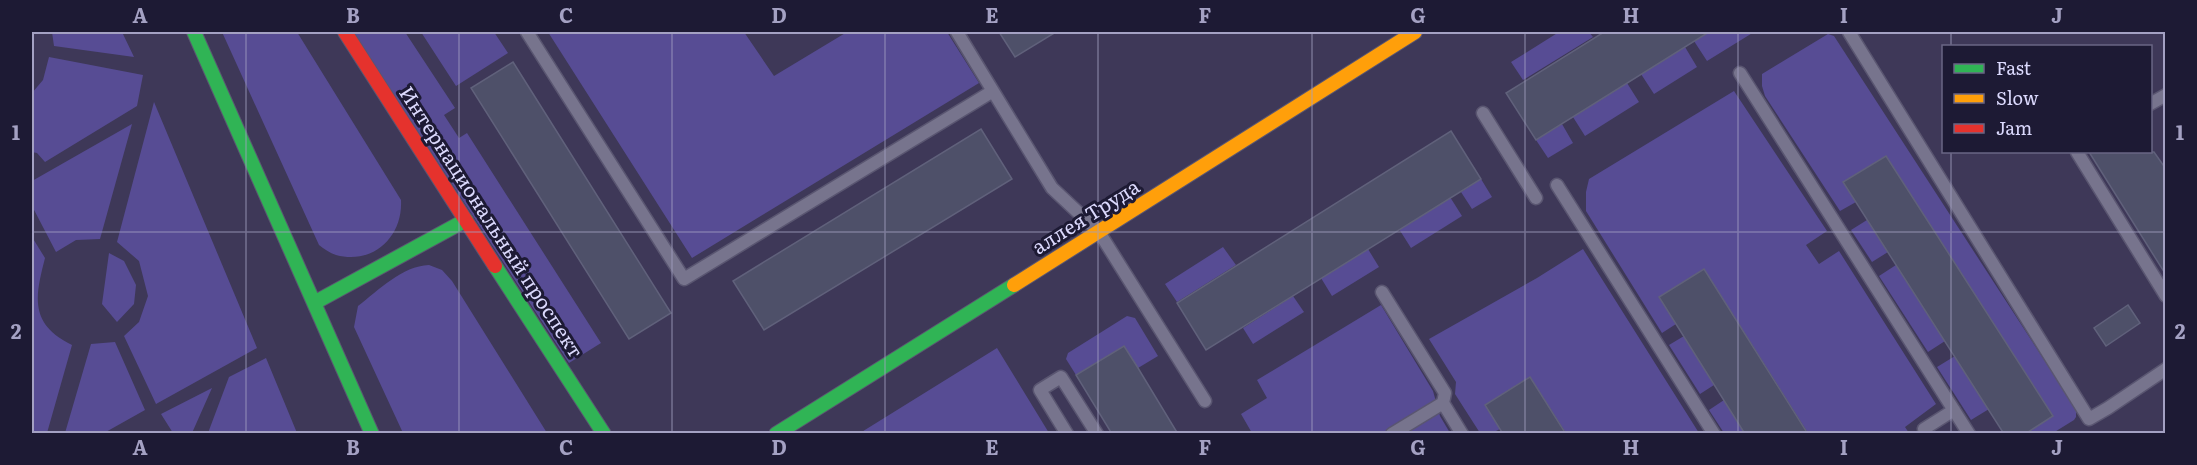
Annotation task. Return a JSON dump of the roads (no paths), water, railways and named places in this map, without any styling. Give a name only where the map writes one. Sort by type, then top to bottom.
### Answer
[{"type":"street","points":[[194,32],[372,434]]},
{"type":"street","name":"Интернациональный проспект","points":[[345,32],[604,434]]},
{"type":"street","name":"аллея Труда","points":[[776,434],[1415,32]]},
{"type":"street","points":[[314,303],[466,220]]},
{"type":"lane","points":[[527,32],[684,279],[993,91]]},
{"type":"lane","points":[[957,32],[1052,188],[1099,232],[1204,401]]},
{"type":"lane","points":[[1849,32],[2089,418],[2166,369]]},
{"type":"lane","points":[[1740,73],[1969,434]]},
{"type":"lane","points":[[1483,113],[1536,198]]},
{"type":"lane","points":[[2078,153],[2166,296]]},
{"type":"lane","points":[[1557,185],[1713,434]]},
{"type":"lane","points":[[1382,292],[1445,393],[1443,403],[1461,434]]},
{"type":"lane","points":[[1067,434],[1040,390],[1061,376],[1097,434]]},
{"type":"lane","points":[[1392,434],[1443,403]]},
{"type":"lane","points":[[1924,429],[1954,410]]}]
